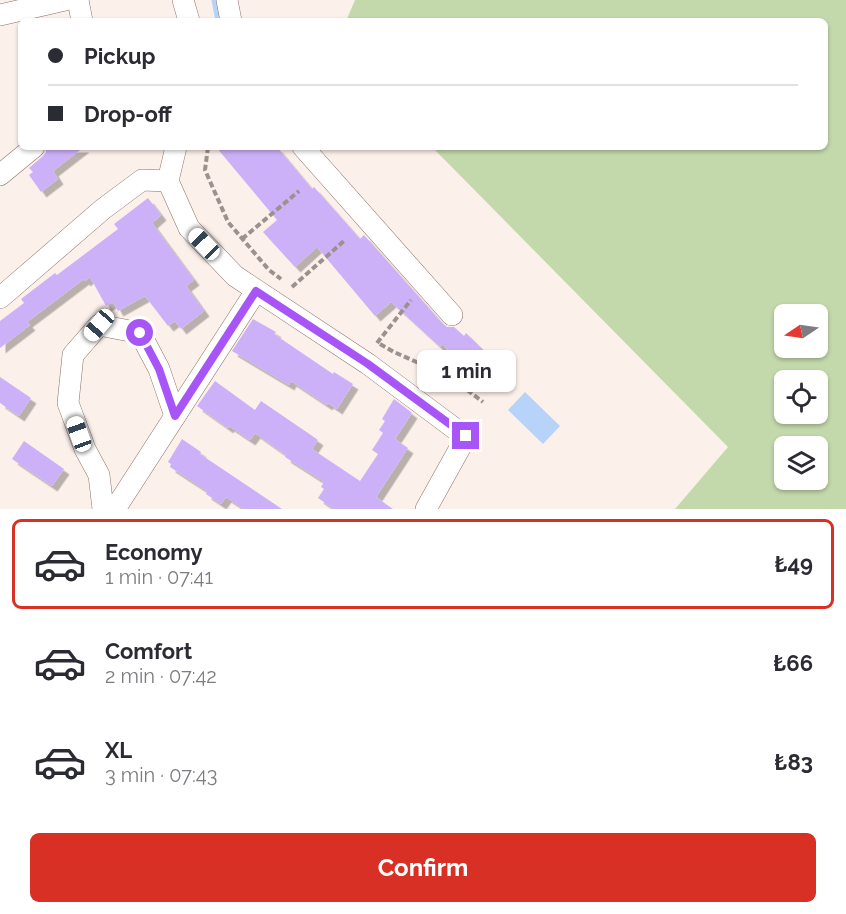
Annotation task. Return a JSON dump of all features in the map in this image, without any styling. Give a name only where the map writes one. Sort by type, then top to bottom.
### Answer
[{"type":"street","points":[[0,15],[65,0]]},
{"type":"street","points":[[78,0],[81,18]]},
{"type":"street","points":[[183,0],[188,18]]},
{"type":"street","points":[[227,0],[230,18]]},
{"type":"street","points":[[0,175],[30,150]]},
{"type":"street","points":[[175,150],[168,181],[189,228],[235,276],[368,364],[466,436],[426,509]]},
{"type":"street","points":[[306,150],[452,315]]},
{"type":"street","points":[[0,298],[103,209],[142,180],[168,181]]},
{"type":"street","points":[[115,509],[256,291]]},
{"type":"street","points":[[103,509],[99,475],[85,449],[68,403],[73,355],[99,325],[140,333],[159,369],[175,416]]},
{"type":"path","points":[[208,150],[205,170],[228,222],[269,270],[301,293]]},
{"type":"path","points":[[242,239],[299,190]]},
{"type":"path","points":[[292,287],[345,240]]},
{"type":"path","points":[[377,343],[424,283]]},
{"type":"path","points":[[369,338],[450,377],[483,402]]},
{"type":"green space","points":[[355,0],[846,0],[846,509],[675,509],[728,447],[435,150],[828,150],[828,18],[347,18]]},
{"type":"water","points":[[525,392],[560,426],[543,444],[508,410]]},
{"type":"building","points":[[46,150],[80,150],[53,171],[58,179],[41,192],[29,175],[33,172],[29,168]]},
{"type":"building","points":[[219,150],[280,150],[312,189],[314,187],[360,239],[364,235],[442,323],[447,327],[454,327],[464,336],[466,333],[502,368],[485,385],[442,344],[440,347],[391,302],[375,316],[317,247],[295,267],[263,232],[277,220]]},
{"type":"building","points":[[148,198],[161,215],[152,223],[194,280],[186,286],[204,311],[181,329],[175,321],[168,326],[145,296],[118,311],[113,302],[106,306],[90,277],[85,281],[84,279],[27,322],[30,325],[0,348],[0,321],[24,303],[21,299],[118,229],[114,224]]},
{"type":"building","points":[[253,319],[276,332],[274,334],[333,374],[334,372],[353,384],[337,409],[291,381],[289,385],[232,351]]},
{"type":"building","points":[[0,377],[31,398],[19,416],[0,403]]},
{"type":"building","points":[[215,381],[255,410],[261,401],[308,433],[318,440],[312,449],[360,481],[378,454],[372,450],[383,433],[379,430],[385,421],[382,419],[394,399],[412,413],[395,439],[408,448],[376,497],[393,509],[334,509],[318,498],[324,489],[321,487],[324,482],[285,457],[286,455],[255,433],[250,440],[197,406]]},
{"type":"building","points":[[182,439],[201,452],[200,454],[282,509],[244,509],[226,497],[221,504],[206,494],[207,491],[170,467],[171,464],[168,462]]},
{"type":"building","points":[[24,441],[64,469],[52,486],[12,459]]},
{"type":"waterway","points":[[215,0],[218,18]]},
{"type":"route","points":[[140,333],[159,369],[175,416],[256,291],[368,364],[466,436]]}]
